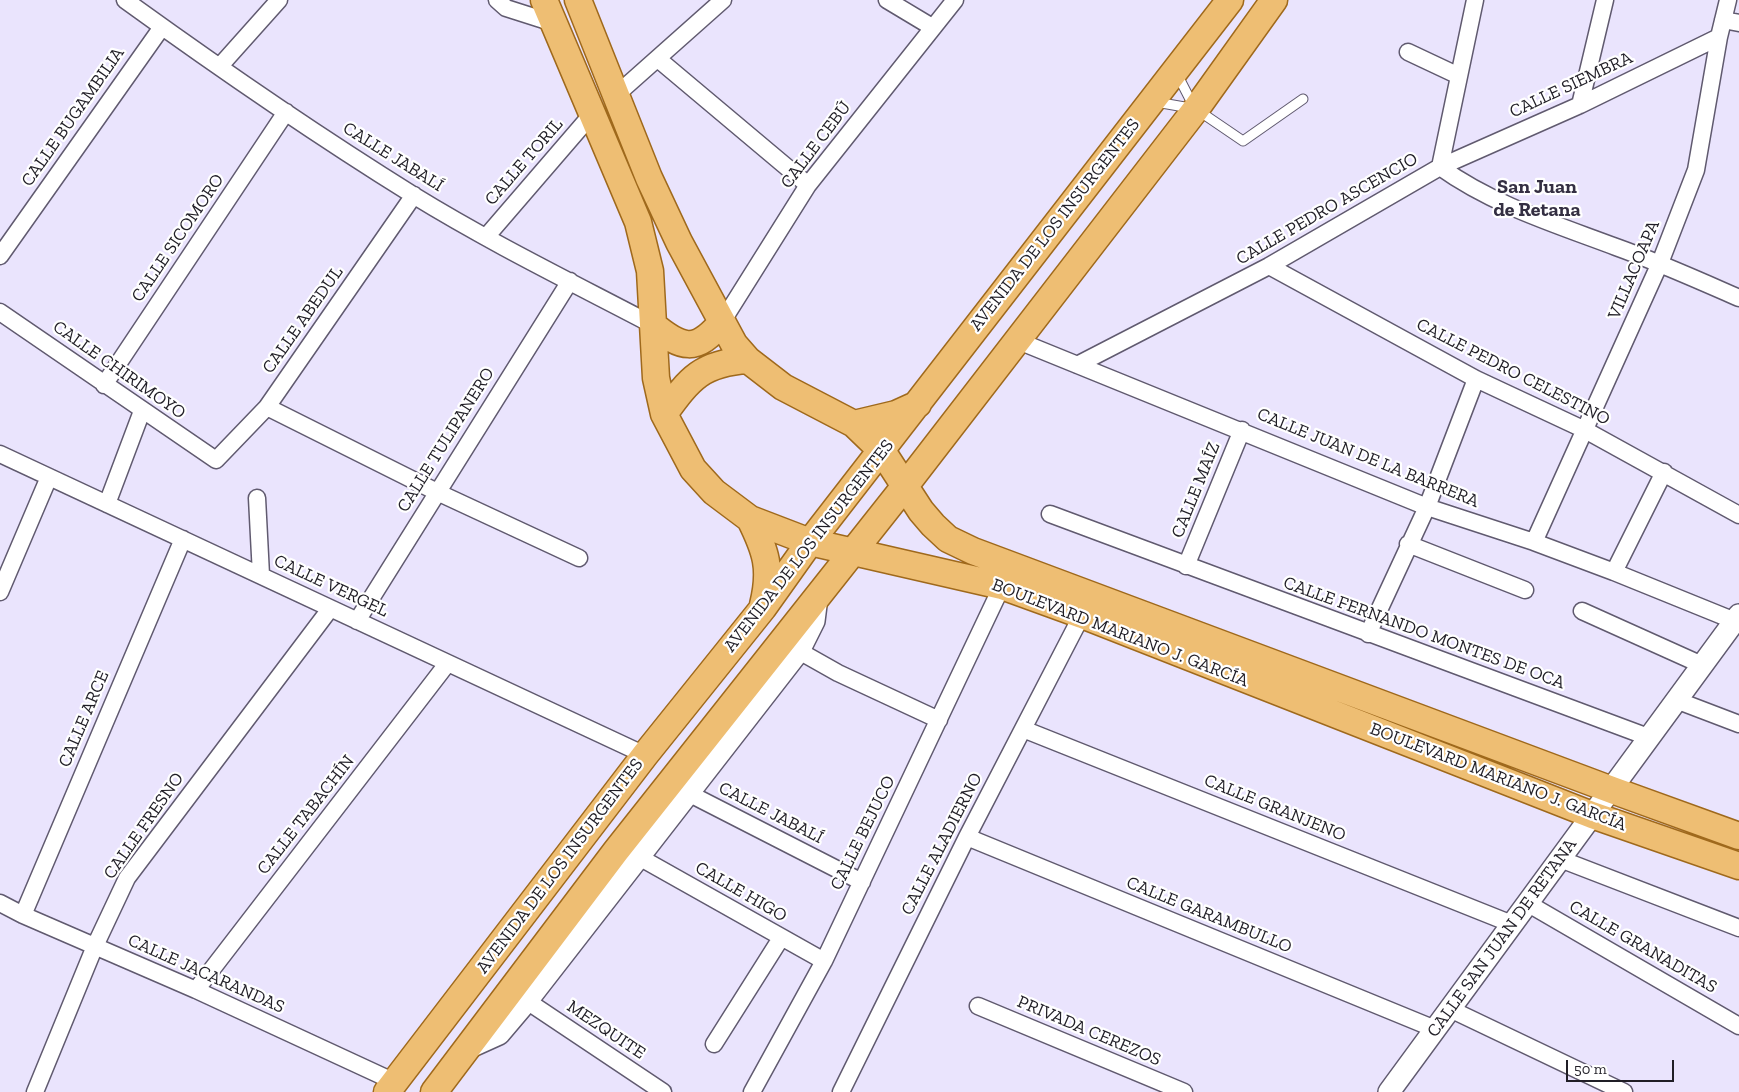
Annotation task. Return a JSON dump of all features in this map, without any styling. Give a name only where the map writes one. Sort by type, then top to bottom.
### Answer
[{"type":"main road","name":"BOULEVARD MARIANO J. GARCÍA","points":[[578,0],[652,186],[734,344],[748,360],[783,387],[854,424],[882,450],[921,511],[948,539],[1129,622],[1592,815],[1739,866]]},
{"type":"main road","name":"AVENIDA DE LOS INSURGENTES","points":[[392,1087],[645,755],[762,608],[810,542],[1230,0]]},
{"type":"main road","name":"AVENIDA DE LOS INSURGENTES","points":[[434,1092],[616,851],[905,486],[1196,109],[1274,0]]},
{"type":"main road","name":"BOULEVARD MARIANO J. GARCÍA","points":[[548,12],[638,222],[650,271],[656,378],[664,414],[693,469],[714,492],[750,520],[810,542],[1002,586],[1082,615],[1129,622],[1739,836]]},
{"type":"main road","points":[[653,325],[672,341],[685,345],[697,344],[709,337],[722,322]]},
{"type":"main road","points":[[664,414],[693,377],[707,368],[725,361],[748,360]]},
{"type":"main road","points":[[854,424],[896,414],[918,403]]},
{"type":"main road","points":[[750,520],[767,560],[768,582],[762,608]]},
{"type":"street","name":"CALLE JABALÍ","points":[[125,0],[286,112],[414,195],[486,236],[653,325]]},
{"type":"street","points":[[220,66],[279,0]]},
{"type":"street","points":[[497,0],[506,8],[548,12]]},
{"type":"street","points":[[615,96],[723,0]]},
{"type":"street","points":[[887,0],[932,27]]},
{"type":"street","name":"CALLE CEBÚ","points":[[722,322],[808,185],[955,0]]},
{"type":"street","points":[[1440,167],[1475,0]]},
{"type":"street","points":[[1580,105],[1605,0]]},
{"type":"street","name":"VILLACOAPA","points":[[1534,542],[1660,263],[1696,170],[1718,37],[1728,0]]},
{"type":"street","points":[[1723,20],[1739,23]]},
{"type":"street","name":"CALLE BUGAMBILIA","points":[[0,256],[162,27]]},
{"type":"street","name":"CALLE SIEMBRA","points":[[1440,167],[1580,105],[1718,37]]},
{"type":"street","points":[[1408,52],[1459,76]]},
{"type":"street","points":[[658,59],[808,185]]},
{"type":"street","name":"CALLE SICOMORO","points":[[104,385],[286,112]]},
{"type":"street","name":"CALLE TORIL","points":[[486,236],[592,114]]},
{"type":"street","name":"CALLE PEDRO ASCENCIO","points":[[1077,365],[1269,266],[1440,167],[1467,187],[1520,211],[1660,263],[1739,298]]},
{"type":"street","name":"CALLE ABEDUL","points":[[216,460],[268,408],[414,195]]},
{"type":"street","name":"CALLE PEDRO CELESTINO","points":[[1269,266],[1476,380],[1585,430],[1739,515]]},
{"type":"street","name":"CALLE TULIPANERO","points":[[358,621],[570,281]]},
{"type":"street","name":"CALLE CHIRIMOYO","points":[[0,312],[216,460]]},
{"type":"street","name":"CALLE JUAN DE LA BARRERA","points":[[1016,340],[1242,430],[1427,507],[1534,542],[1737,618]]},
{"type":"street","points":[[1368,634],[1408,544],[1427,507],[1476,380]]},
{"type":"street","points":[[268,408],[437,492],[579,558]]},
{"type":"street","points":[[107,504],[142,411]]},
{"type":"street","name":"CALLE MAÍZ","points":[[1186,566],[1242,430]]},
{"type":"street","name":"CALLE VERGEL","points":[[0,454],[645,755]]},
{"type":"street","points":[[1614,572],[1664,472]]},
{"type":"street","points":[[0,592],[49,477]]},
{"type":"street","points":[[257,498],[260,575]]},
{"type":"street","name":"CALLE FERNANDO MONTES DE OCA","points":[[1050,514],[1648,737]]},
{"type":"street","name":"CALLE ARCE","points":[[23,915],[183,539]]},
{"type":"street","points":[[1408,544],[1524,590]]},
{"type":"street","name":"CALLE BEJUCO","points":[[752,1092],[824,962],[1002,586]]},
{"type":"street","points":[[468,1048],[499,1034],[527,1002],[799,652],[814,621],[817,597]]},
{"type":"street","name":"CALLE FRESNO","points":[[35,1092],[95,946],[127,878],[330,609]]},
{"type":"street","points":[[1582,611],[1702,665]]},
{"type":"street","name":"CALLE ALADIERNO","points":[[841,1092],[967,837],[1082,615]]},
{"type":"street","name":"CALLE SAN JUAN DE RETANA","points":[[1389,1092],[1737,618]]},
{"type":"street","points":[[799,652],[838,673],[939,720]]},
{"type":"street","name":"CALLE TABACHÍN","points":[[196,990],[447,664]]},
{"type":"street","points":[[1676,700],[1739,724]]},
{"type":"street","name":"CALLE GRANJENO","points":[[1023,729],[1512,924]]},
{"type":"street","name":"CALLE JABALÍ","points":[[688,793],[862,882]]},
{"type":"street","name":"CALLE GARAMBULLO","points":[[967,837],[1435,1029]]},
{"type":"street","name":"CALLE HIGO","points":[[639,857],[824,962]]},
{"type":"street","points":[[1560,859],[1739,928]]},
{"type":"street","name":"CALLE JACARANDAS","points":[[0,903],[23,915],[196,990],[392,1087]]},
{"type":"street","name":"CALLE GRANADITAS","points":[[1526,904],[1739,1026]]},
{"type":"street","points":[[714,1044],[781,938]]},
{"type":"street","name":"MEZQUITE","points":[[527,1002],[663,1092]]},
{"type":"street","name":"PRIVADA CEREZOS","points":[[978,1006],[1184,1092]]},
{"type":"street","points":[[1450,1009],[1624,1092]]},
{"type":"lane","points":[[1175,70],[1196,109]]},
{"type":"lane","points":[[1151,101],[1196,109],[1243,141],[1303,99]]},
{"type":"district","name":"San Juan de Retana","points":[[1537,198]]}]
